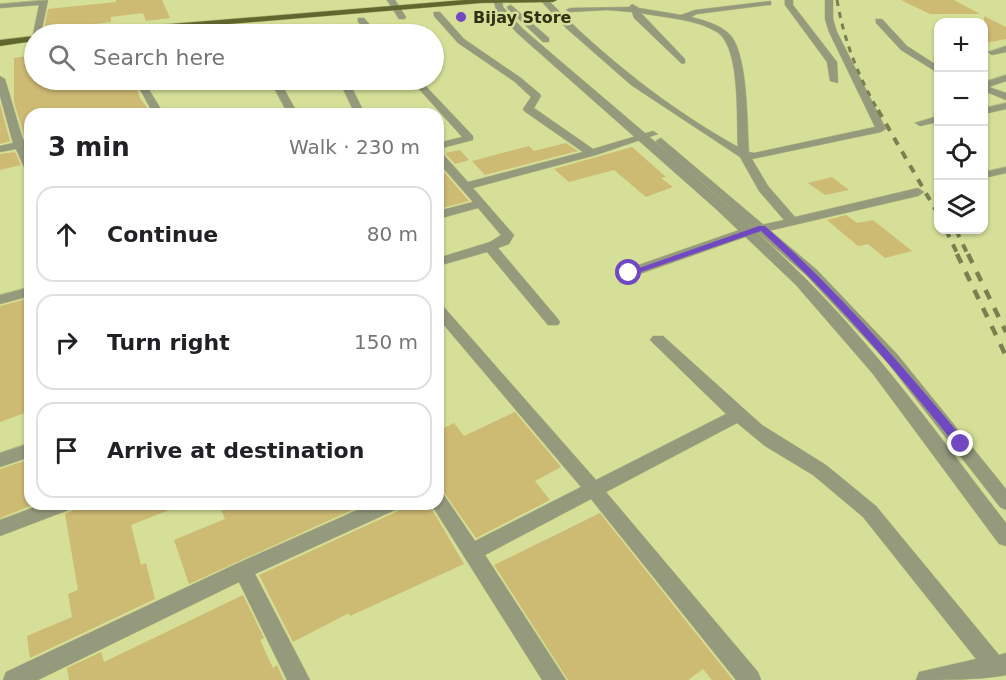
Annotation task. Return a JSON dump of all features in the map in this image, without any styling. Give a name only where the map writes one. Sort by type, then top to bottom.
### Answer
[{"type":"main road","points":[[235,24],[551,0]]},
{"type":"main road","points":[[329,24],[399,13],[437,14],[503,3]]},
{"type":"main road","points":[[0,43],[24,44]]},
{"type":"main road","points":[[0,50],[24,46]]},
{"type":"street","points":[[391,0],[399,13]]},
{"type":"street","points":[[551,0],[568,26],[634,83],[744,155],[770,153],[881,129],[833,32],[829,19],[829,0]]},
{"type":"street","points":[[626,0],[636,10],[637,16],[682,61]]},
{"type":"street","points":[[789,0],[789,5],[832,62],[835,81]]},
{"type":"street","points":[[0,6],[44,1],[39,24]]},
{"type":"street","points":[[503,3],[520,31],[762,228],[812,273],[892,358],[1006,502]]},
{"type":"street","points":[[682,18],[695,12],[768,3]]},
{"type":"street","points":[[570,10],[607,8],[636,10],[682,18],[710,24],[728,38],[737,56],[744,155],[763,188],[792,221]]},
{"type":"street","points":[[437,14],[461,41],[518,80],[536,96],[528,109],[592,153]]},
{"type":"street","points":[[361,20],[365,24]]},
{"type":"street","points":[[879,21],[904,48],[934,67]]},
{"type":"street","points":[[992,52],[1006,50]]},
{"type":"street","points":[[988,85],[1006,78]]},
{"type":"street","points":[[0,79],[24,140]]},
{"type":"street","points":[[988,89],[1006,97]]},
{"type":"street","points":[[145,90],[156,108]]},
{"type":"street","points":[[280,90],[290,108]]},
{"type":"street","points":[[349,90],[357,108]]},
{"type":"street","points":[[424,90],[442,108]]},
{"type":"street","points":[[988,110],[1006,106]]},
{"type":"street","points":[[444,111],[470,138],[444,144]]},
{"type":"street","points":[[920,123],[934,120]]},
{"type":"street","points":[[466,186],[592,153],[647,135]]},
{"type":"street","points":[[647,135],[801,282],[879,370],[1006,538]]},
{"type":"street","points":[[0,149],[24,143]]},
{"type":"street","points":[[444,162],[508,235],[504,241],[490,247],[444,260]]},
{"type":"street","points":[[988,174],[1006,170]]},
{"type":"street","points":[[629,273],[747,232],[918,192]]},
{"type":"street","points":[[444,213],[481,204]]},
{"type":"street","points":[[490,247],[553,322]]},
{"type":"street","points":[[0,300],[24,293]]},
{"type":"street","points":[[444,316],[594,490],[750,680]]},
{"type":"street","points":[[658,340],[739,415],[774,443],[799,456],[857,498],[1001,666],[927,680]]},
{"type":"street","points":[[472,552],[739,415]]},
{"type":"street","points":[[0,460],[24,452]]},
{"type":"street","points":[[444,509],[555,680]]},
{"type":"street","points":[[0,528],[48,510]]},
{"type":"street","points":[[14,680],[243,570],[377,510]]},
{"type":"street","points":[[243,570],[299,680]]},
{"type":"building","points":[[116,0],[162,0],[170,18],[146,21],[143,13],[111,17],[111,22],[94,24],[45,24],[48,9],[116,2]]},
{"type":"building","points":[[901,0],[954,0],[980,14],[930,14]]},
{"type":"building","points":[[988,18],[1006,27],[1006,39],[988,42]]},
{"type":"building","points":[[24,56],[24,90],[137,90],[147,107],[24,108],[24,135],[14,102],[14,58]]},
{"type":"building","points":[[0,104],[10,141],[0,144]]},
{"type":"building","points":[[566,143],[578,151],[485,175],[472,161],[529,146],[534,151]]},
{"type":"building","points":[[632,147],[666,177],[661,178],[673,187],[646,197],[614,170],[569,182],[554,169]]},
{"type":"building","points":[[460,150],[469,160],[455,164],[445,153]]},
{"type":"building","points":[[15,152],[21,165],[0,170],[0,154]]},
{"type":"building","points":[[444,172],[469,201],[444,207]]},
{"type":"building","points":[[832,177],[849,190],[825,195],[808,183]]},
{"type":"building","points":[[846,215],[857,223],[873,220],[912,251],[885,258],[868,244],[858,246],[827,220]]},
{"type":"building","points":[[24,300],[24,413],[0,422],[0,306]]},
{"type":"building","points":[[515,412],[561,467],[535,481],[550,500],[476,538],[444,493],[444,428],[454,423],[464,436]]},
{"type":"building","points":[[24,461],[24,508],[0,518],[0,469]]},
{"type":"building","points":[[169,510],[131,525],[141,565],[146,563],[155,599],[30,658],[27,636],[72,617],[68,594],[78,590],[65,514],[72,511]]},
{"type":"building","points":[[221,510],[352,510],[189,584],[174,540],[225,519]]},
{"type":"building","points":[[432,510],[464,564],[350,616],[349,613],[293,642],[259,575],[398,511]]},
{"type":"building","points":[[600,513],[733,680],[712,680],[703,669],[688,680],[568,680],[494,565]]},
{"type":"building","points":[[243,595],[264,638],[260,640],[273,668],[277,665],[284,680],[69,680],[67,668],[101,652],[104,662]]},
{"type":"railway","points":[[837,0],[853,58],[879,112]]},
{"type":"railway","points":[[878,110],[934,207]]},
{"type":"railway","points":[[948,234],[958,255]]},
{"type":"railway","points":[[958,234],[968,255]]},
{"type":"railway","points":[[957,254],[1006,356]]},
{"type":"railway","points":[[968,254],[1006,332]]},
{"type":"place","name":"Bijay Store","points":[[461,17]]},
{"type":"route","points":[[629,273],[762,228],[812,273],[892,358],[961,444]]}]
